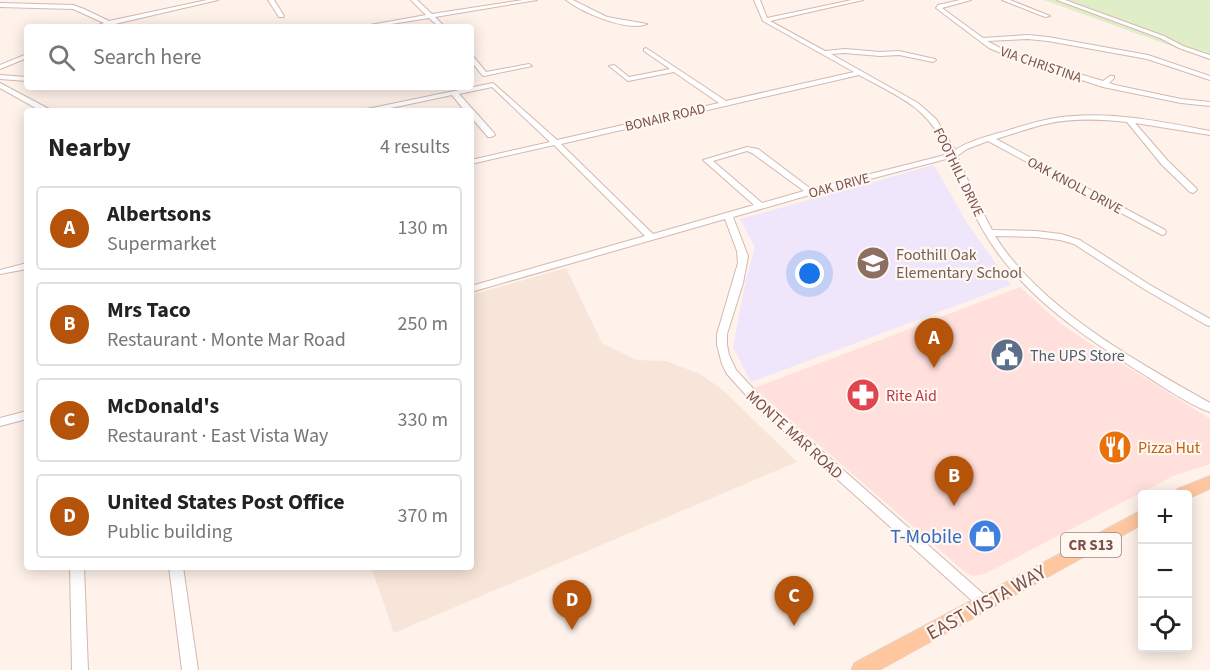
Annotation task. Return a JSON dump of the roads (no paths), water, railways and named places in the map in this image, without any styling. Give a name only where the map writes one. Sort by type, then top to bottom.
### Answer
[{"type":"main road","points":[[1192,491],[1210,482]]},
{"type":"main road","name":"EAST VISTA WAY","points":[[861,670],[1138,520]]},
{"type":"street","points":[[58,6],[66,0]]},
{"type":"street","points":[[106,24],[215,0]]},
{"type":"street","points":[[271,0],[281,16]]},
{"type":"street","points":[[414,0],[439,24]]},
{"type":"street","points":[[381,24],[534,0]]},
{"type":"street","points":[[569,0],[593,16],[644,24]]},
{"type":"street","points":[[756,0],[765,20],[860,0]]},
{"type":"street","points":[[952,1],[968,0]]},
{"type":"street","points":[[1005,0],[1047,16]]},
{"type":"street","points":[[1060,0],[1154,33],[1210,57]]},
{"type":"street","name":"VIA CHRISTINA","points":[[952,1],[939,8],[981,40],[1010,55],[1103,85],[1210,104]]},
{"type":"street","points":[[0,4],[82,9],[92,18],[110,23]]},
{"type":"street","name":"FOOTHILL DRIVE","points":[[765,20],[916,104],[930,115],[946,138],[990,233],[1005,256],[1035,288],[1078,325],[1163,381],[1210,408]]},
{"type":"street","name":"VIA CHRISTINA","points":[[981,40],[1028,37],[1112,50],[1164,61],[1210,78]]},
{"type":"street","points":[[1112,50],[1115,42]]},
{"type":"street","points":[[646,50],[724,103]]},
{"type":"street","points":[[825,53],[899,52],[933,60]]},
{"type":"street","points":[[0,67],[24,57]]},
{"type":"street","points":[[474,61],[484,74],[529,66]]},
{"type":"street","points":[[612,66],[628,79],[675,70]]},
{"type":"street","name":"BONAIR ROAD","points":[[474,161],[860,73]]},
{"type":"street","points":[[0,77],[24,79]]},
{"type":"street","name":"VIA CHRISTINA","points":[[1103,85],[1112,77]]},
{"type":"street","points":[[0,85],[41,108]]},
{"type":"street","points":[[474,89],[493,86],[555,142],[651,237]]},
{"type":"street","points":[[387,108],[471,90]]},
{"type":"street","points":[[454,93],[467,108]]},
{"type":"street","points":[[474,116],[491,135]]},
{"type":"street","name":"OAK DRIVE","points":[[474,288],[810,192],[933,160],[989,138],[1062,119],[1130,121],[1210,133]]},
{"type":"street","points":[[1130,121],[1165,163],[1193,190]]},
{"type":"street","name":"OAK KNOLL DRIVE","points":[[989,138],[1162,232]]},
{"type":"street","points":[[760,207],[707,160],[747,149],[754,151],[810,192]]},
{"type":"street","points":[[933,160],[951,165],[962,176]]},
{"type":"street","name":"MONTE MAR ROAD","points":[[729,216],[729,224],[738,239],[743,256],[722,334],[721,346],[729,370],[758,401],[984,603]]},
{"type":"street","points":[[990,233],[1036,234],[1077,242],[1140,283],[1210,323]]},
{"type":"street","points":[[2,272],[24,267]]},
{"type":"street","points":[[0,422],[24,416]]},
{"type":"street","points":[[77,570],[80,670]]},
{"type":"street","points":[[176,570],[190,670]]},
{"type":"place","name":"Foothill Oak Elementary School","points":[[873,263]]},
{"type":"place","name":"The UPS Store","points":[[1007,355]]},
{"type":"place","name":"Albertsons","points":[[934,368]]},
{"type":"place","name":"Rite Aid","points":[[863,395]]},
{"type":"place","name":"Pizza Hut","points":[[1115,447]]},
{"type":"place","name":"Mrs Taco","points":[[954,506]]},
{"type":"place","name":"T-Mobile","points":[[985,536]]},
{"type":"place","name":"McDonald's","points":[[794,626]]},
{"type":"place","name":"United States Post Office","points":[[572,630]]}]
